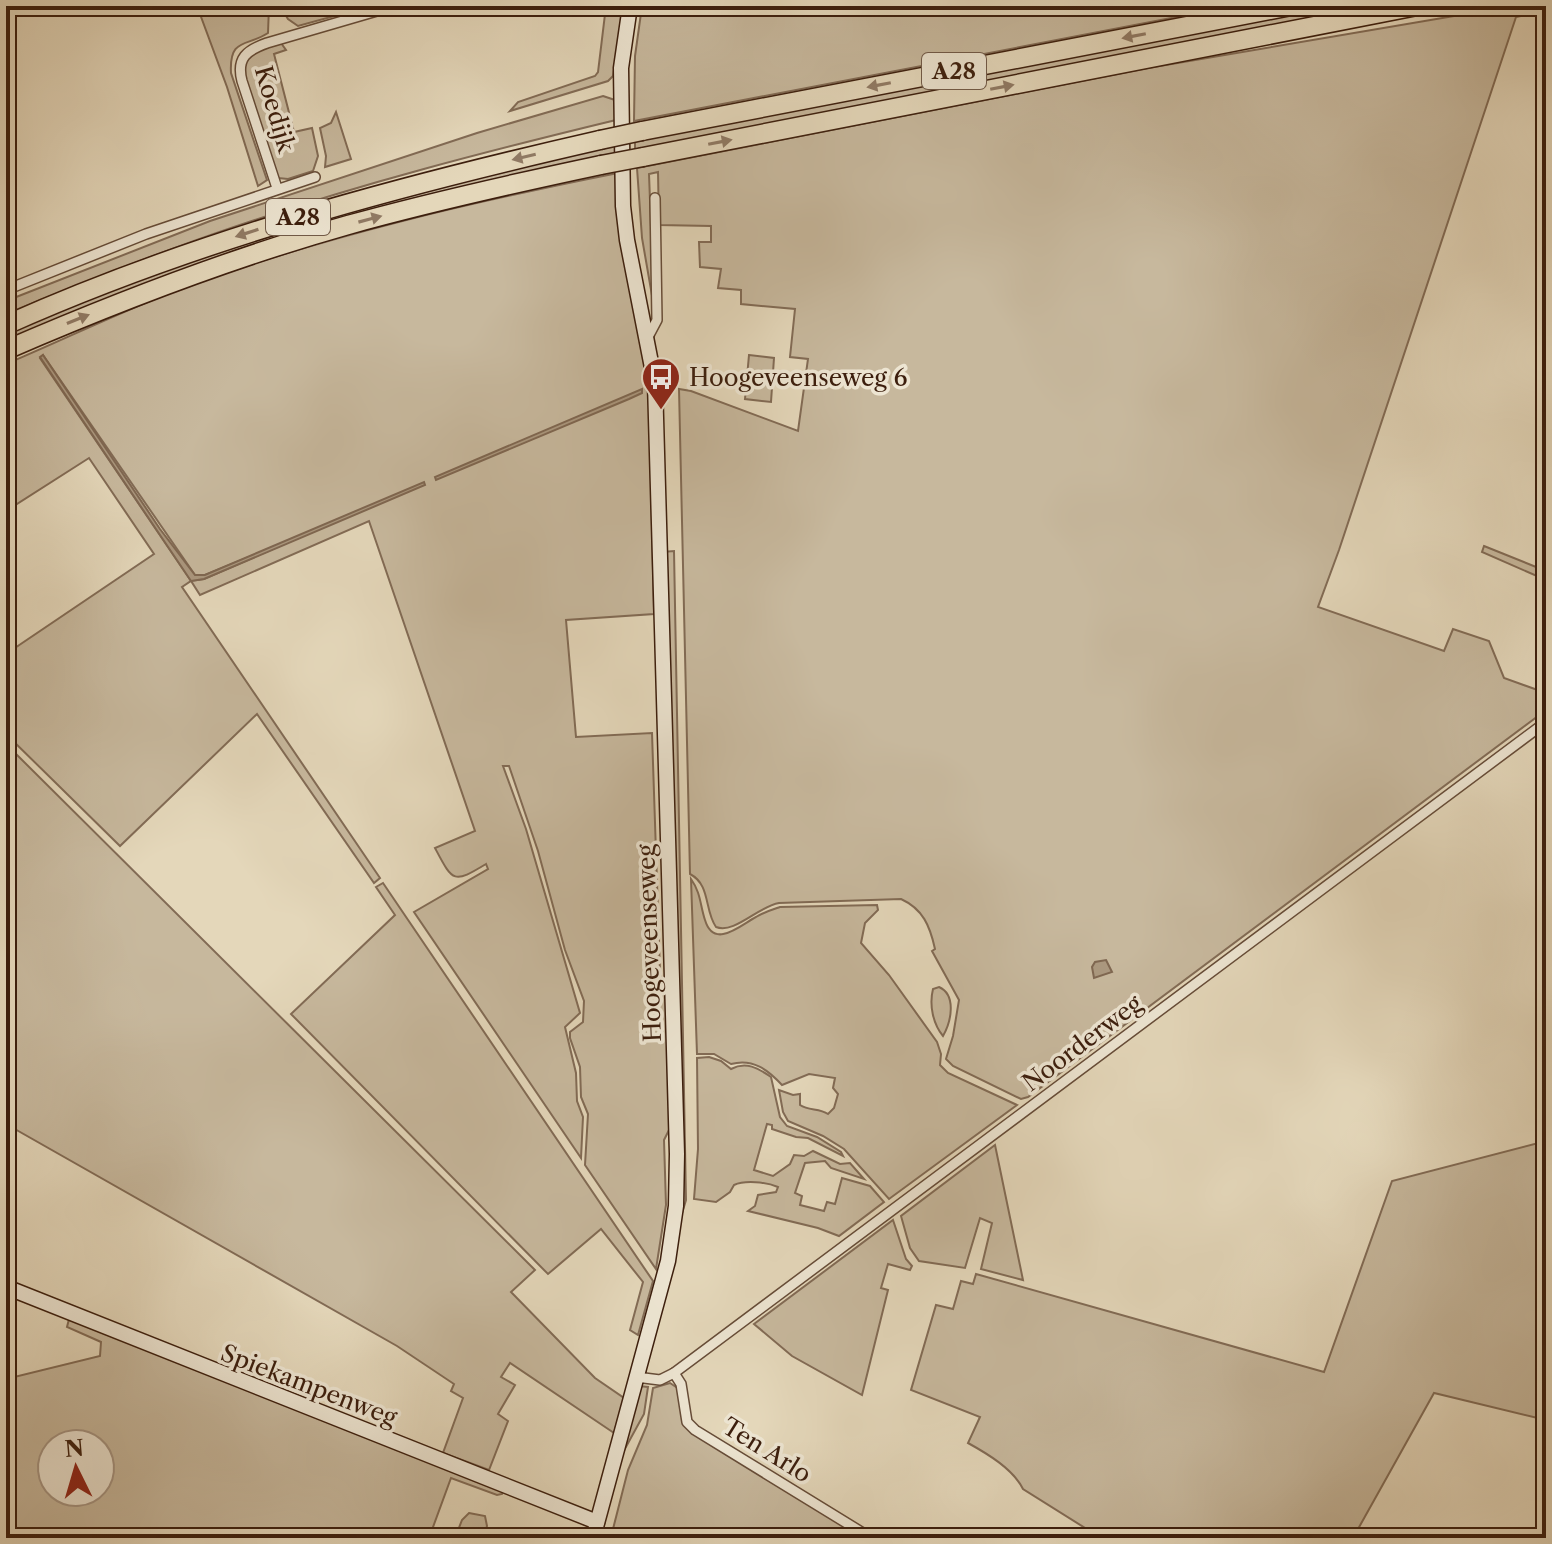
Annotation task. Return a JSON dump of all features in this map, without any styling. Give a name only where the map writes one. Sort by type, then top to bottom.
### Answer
[{"type":"highway","name":"A28","points":[[6,325],[111,282],[290,220],[484,166],[642,131],[1291,6]]},
{"type":"highway","name":"A28","points":[[6,350],[162,286],[277,247],[391,214],[601,165],[1417,6]]},
{"type":"main road","name":"Hoogeveenseweg","points":[[593,1538],[671,1246],[676,1206],[655,383],[625,222],[621,116],[616,92],[630,6]]},
{"type":"main road","name":"Spiekampenweg","points":[[6,1287],[597,1522]]},
{"type":"street","name":"Koedijk","points":[[277,188],[242,81],[239,65],[242,58],[253,48],[267,43],[394,6]]},
{"type":"street","name":"Koedijk","points":[[6,290],[146,234],[315,177]]},
{"type":"street","name":"Hoogeveenseweg","points":[[648,337],[657,320],[655,198]]},
{"type":"street","name":"Noorderweg","points":[[674,1373],[1546,722]]},
{"type":"street","points":[[636,1377],[660,1380],[674,1373]]},
{"type":"street","name":"Ten Arlo","points":[[674,1373],[681,1384],[689,1425],[871,1538]]},
{"type":"shaded area","points":[[197,6],[269,6],[268,33],[236,48],[231,62],[231,73],[267,180],[258,186],[227,87]]},
{"type":"shaded area","points":[[280,6],[371,6],[298,26],[288,19]]},
{"type":"shaded area","points":[[606,6],[624,6],[613,76],[608,81],[510,111],[518,102],[595,76]]},
{"type":"shaded area","points":[[642,6],[1234,6],[634,121],[635,56]]},
{"type":"shaded area","points":[[1335,6],[1391,6],[635,150],[635,140]]},
{"type":"shaded area","points":[[1513,6],[1546,6],[1546,11],[1516,17],[1318,607],[1444,651],[1453,629],[1489,641],[1504,678],[1546,693],[1546,710],[1028,1097],[1021,1099],[953,1066],[946,1059],[959,1000],[932,951],[935,949],[928,926],[909,903],[901,899],[779,903],[731,927],[716,927],[704,891],[690,874],[679,389],[798,431],[808,359],[790,357],[795,309],[741,304],[741,290],[718,288],[721,269],[700,267],[699,242],[711,242],[711,226],[659,225],[658,172],[649,174],[654,307],[642,238],[637,168],[1148,68]]},
{"type":"shaded area","points":[[281,43],[286,50],[274,54],[294,132],[312,128],[318,156],[313,171],[288,179],[278,178],[244,75],[244,60],[254,52]]},
{"type":"shaded area","points":[[603,96],[615,100],[616,120],[328,196],[205,237],[6,314],[6,301],[210,221],[477,133]]},
{"type":"shaded area","points":[[336,112],[351,159],[325,167],[320,128],[331,123]]},
{"type":"shaded area","points":[[617,144],[618,153],[485,184],[6,343],[6,333],[160,270],[412,192]]},
{"type":"shaded area","points":[[618,173],[649,396],[654,614],[566,620],[576,737],[652,733],[660,972],[667,1006],[671,1126],[664,1140],[666,1205],[656,1269],[585,1165],[588,1114],[581,1097],[580,1067],[570,1038],[570,1032],[583,1022],[584,1001],[565,950],[538,851],[509,766],[503,766],[526,829],[580,1013],[565,1027],[576,1073],[577,1101],[583,1117],[581,1158],[414,912],[488,869],[486,864],[467,875],[455,876],[446,868],[435,848],[475,831],[369,521],[200,595],[191,581],[182,587],[380,878],[374,883],[257,714],[120,846],[6,734],[6,654],[154,554],[89,458],[6,511],[6,364],[162,296],[238,269],[345,236]],"holes":[[[43,355],[195,575],[205,575],[365,509],[204,579],[191,581],[40,358]]]},
{"type":"shaded area","points":[[43,355],[160,529],[195,575],[205,575],[424,482],[425,485],[204,579],[191,581],[40,357]]},
{"type":"shaded area","points":[[749,355],[774,358],[771,402],[745,399]]},
{"type":"shaded area","points":[[642,389],[642,393],[629,399],[436,480],[435,477]]},
{"type":"shaded area","points":[[1484,546],[1546,571],[1546,580],[1482,552]]},
{"type":"shaded area","points":[[674,551],[686,1200],[680,1220],[662,552]]},
{"type":"shaded area","points":[[6,744],[535,1270],[511,1292],[595,1378],[624,1398],[614,1433],[510,1363],[501,1377],[515,1385],[498,1414],[508,1421],[489,1470],[443,1453],[463,1398],[451,1391],[454,1384],[397,1346],[6,1124]]},
{"type":"shaded area","points":[[691,879],[709,929],[721,934],[780,907],[877,905],[878,910],[865,923],[861,943],[889,975],[937,1042],[941,1054],[940,1065],[948,1073],[1017,1105],[889,1199],[844,1149],[788,1121],[783,1112],[779,1090],[800,1094],[800,1105],[828,1114],[834,1108],[838,1094],[833,1088],[835,1078],[809,1074],[782,1085],[766,1070],[753,1064],[731,1064],[714,1054],[697,1054]]},
{"type":"shaded area","points":[[383,883],[653,1281],[638,1335],[630,1330],[643,1282],[601,1229],[548,1274],[291,1014],[395,915],[376,887]]},
{"type":"shaded area","points":[[1106,960],[1112,972],[1094,978],[1092,967],[1095,962]]},
{"type":"shaded area","points":[[939,987],[948,996],[951,1009],[943,1036],[934,1020],[932,1008],[933,989]]},
{"type":"shaded area","points":[[709,1057],[731,1069],[752,1067],[771,1077],[780,1117],[787,1126],[817,1137],[843,1156],[808,1138],[772,1129],[772,1125],[767,1124],[754,1170],[773,1176],[790,1164],[794,1155],[804,1156],[813,1151],[840,1164],[850,1163],[864,1179],[831,1168],[825,1161],[805,1163],[795,1193],[802,1196],[800,1205],[824,1211],[827,1202],[835,1204],[842,1178],[870,1186],[884,1202],[839,1236],[748,1211],[755,1206],[758,1195],[776,1192],[778,1187],[773,1185],[744,1182],[734,1185],[716,1202],[694,1199],[698,1149],[697,1058]]},
{"type":"shaded area","points":[[1546,1141],[1546,1420],[1434,1393],[1353,1538],[1101,1538],[1023,1489],[992,1457],[968,1443],[980,1417],[911,1390],[936,1305],[953,1309],[961,1281],[973,1284],[976,1274],[1324,1372],[1392,1181]]},
{"type":"shaded area","points":[[995,1145],[1023,1280],[981,1269],[992,1223],[980,1218],[965,1268],[919,1261],[910,1248],[901,1216]]},
{"type":"shaded area","points":[[893,1220],[906,1259],[912,1266],[910,1270],[888,1264],[881,1288],[888,1290],[862,1395],[792,1356],[754,1324]]},
{"type":"shaded area","points":[[69,1319],[504,1488],[502,1494],[497,1495],[451,1478],[429,1538],[6,1538],[6,1379],[100,1356],[101,1342],[67,1327]]},
{"type":"shaded area","points":[[670,1383],[679,1389],[685,1424],[865,1538],[632,1538],[613,1529],[628,1470],[647,1425],[653,1388]]},
{"type":"shaded area","points":[[639,1386],[648,1387],[644,1414],[621,1456]]},
{"type":"shaded area","points":[[469,1513],[485,1516],[487,1526],[483,1538],[455,1538],[462,1520]]},
{"type":"place","name":"Hoogeveenseweg 6","points":[[661,411]]}]
